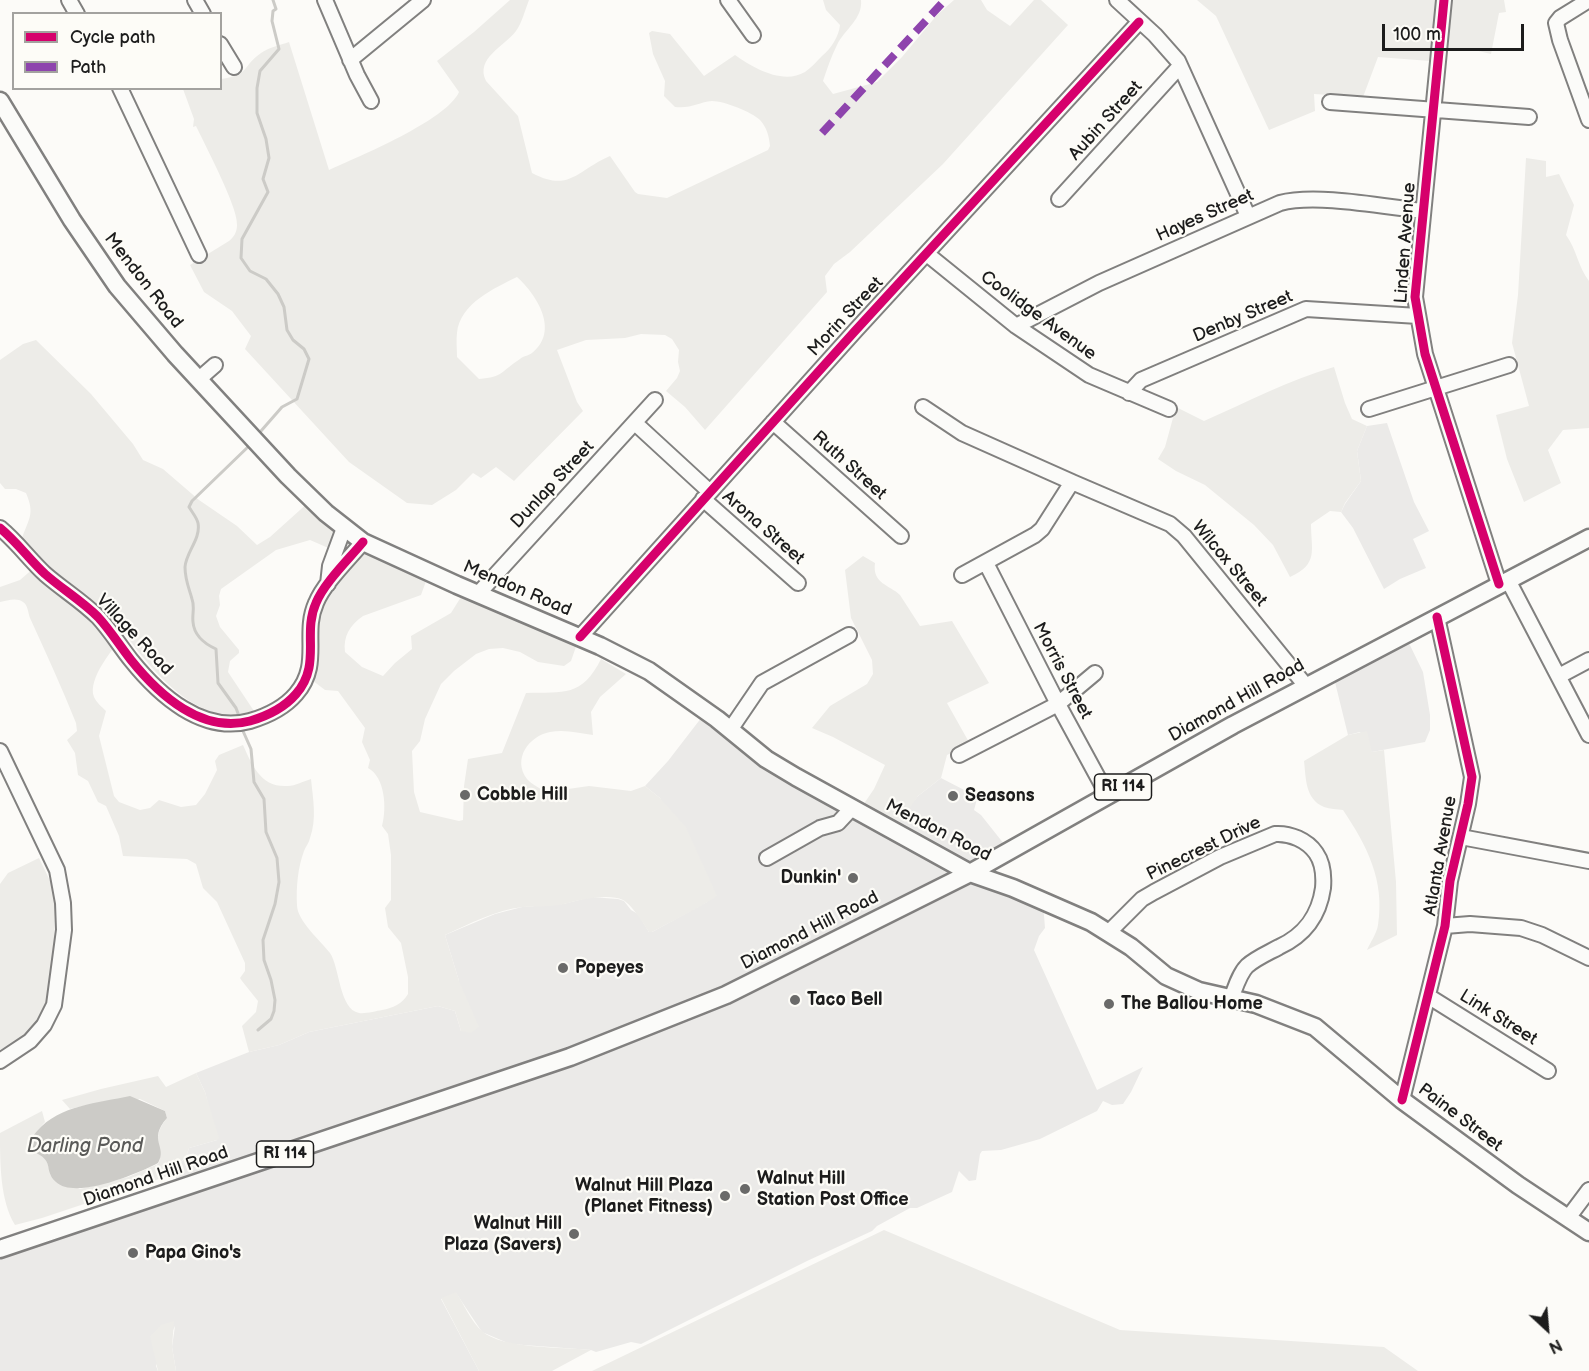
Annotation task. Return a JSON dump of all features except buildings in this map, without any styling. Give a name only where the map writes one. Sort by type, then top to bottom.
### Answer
[{"type":"main road","name":"Mendon Road","points":[[0,101],[93,252],[117,286],[288,476],[344,528],[363,542],[580,637],[665,680],[766,759],[851,809],[970,873],[1030,895],[1091,922],[1131,947],[1166,976],[1199,991],[1256,1004],[1315,1027]]},
{"type":"main road","name":"Diamond Hill Road","points":[[0,1249],[538,1068],[629,1035],[745,986],[970,873],[1233,724],[1589,538]]},
{"type":"main road","name":"Paine Street","points":[[1315,1027],[1402,1100],[1518,1185],[1589,1232]]},
{"type":"street","points":[[325,0],[350,60],[371,101]]},
{"type":"street","points":[[350,60],[423,0]]},
{"type":"street","points":[[728,0],[753,35]]},
{"type":"street","points":[[1117,0],[1138,22],[1155,35],[1178,61],[1248,216]]},
{"type":"street","name":"Linden Avenue","points":[[1444,0],[1416,284],[1421,338],[1436,388],[1504,582],[1559,676],[1589,735]]},
{"type":"street","points":[[1589,0],[1560,18],[1556,23],[1589,120]]},
{"type":"street","name":"Morin Street","points":[[580,637],[1138,22]]},
{"type":"street","points":[[222,47],[234,67]]},
{"type":"street","name":"Aubin Street","points":[[1059,199],[1180,66]]},
{"type":"street","points":[[121,90],[199,255]]},
{"type":"street","points":[[1330,102],[1529,117]]},
{"type":"street","name":"Hayes Street","points":[[1016,326],[1099,283],[1248,216],[1289,201],[1312,200],[1423,211]]},
{"type":"street","name":"Coolidge Avenue","points":[[927,254],[1016,326],[1089,375],[1169,409]]},
{"type":"street","name":"Denby Street","points":[[1129,393],[1141,380],[1306,309],[1418,316]]},
{"type":"street","points":[[199,379],[215,365]]},
{"type":"street","points":[[1369,410],[1509,365]]},
{"type":"street","name":"Dunlap Street","points":[[478,594],[655,400]]},
{"type":"street","name":"Wilcox Street","points":[[923,407],[962,433],[1170,525],[1184,536],[1306,686]]},
{"type":"street","name":"Ruth Street","points":[[773,422],[901,536]]},
{"type":"street","name":"Arona Street","points":[[635,423],[798,583]]},
{"type":"street","points":[[962,575],[1035,535],[1042,529],[1072,482]]},
{"type":"street","name":"Village Road","points":[[0,528],[44,573],[99,618],[134,663],[167,696],[197,717],[222,723],[244,723],[260,719],[283,706],[296,694],[310,671],[312,653],[310,628],[316,601],[327,584],[363,542]]},
{"type":"street","name":"Village Road","points":[[327,584],[330,566],[344,528]]},
{"type":"street","name":"Morris Street","points":[[986,563],[1108,796]]},
{"type":"street","name":"Atlanta Avenue","points":[[1402,1100],[1445,926],[1450,881],[1472,777],[1437,617]]},
{"type":"street","points":[[730,730],[762,683],[849,635]]},
{"type":"street","points":[[1559,676],[1589,660]]},
{"type":"street","points":[[959,755],[1058,704],[1095,673]]},
{"type":"street","points":[[0,751],[57,870],[63,903],[64,930],[54,1005],[44,1025],[30,1041],[0,1061]]},
{"type":"street","points":[[767,858],[820,828],[838,823],[851,809]]},
{"type":"street","name":"Pinecrest Drive","points":[[1108,933],[1142,899],[1220,857],[1275,834],[1297,838],[1311,847],[1322,865],[1324,877],[1320,907],[1310,924],[1289,942],[1257,959],[1245,969],[1232,999]]},
{"type":"street","points":[[1461,837],[1589,861]]},
{"type":"street","points":[[1445,926],[1470,924],[1521,928],[1542,935],[1589,958]]},
{"type":"street","name":"Link Street","points":[[1428,996],[1548,1071]]},
{"type":"street","points":[[1569,1218],[1589,1190]]},
{"type":"shaded area","points":[[510,0],[529,0],[518,28],[487,59],[484,73],[486,81],[518,116],[532,173],[545,179],[565,180],[610,156],[635,192],[667,198],[768,150],[770,146],[767,132],[760,120],[738,108],[712,101],[675,107],[664,96],[665,81],[653,54],[649,33],[652,31],[670,34],[704,76],[735,55],[759,70],[778,76],[796,76],[805,72],[825,53],[838,34],[840,25],[826,10],[823,0],[861,0],[859,13],[837,45],[823,81],[833,94],[877,82],[902,57],[937,15],[954,0],[981,0],[987,10],[1010,26],[1034,0],[1041,0],[1068,25],[943,164],[850,252],[834,264],[825,276],[827,292],[705,430],[685,407],[666,391],[680,371],[679,350],[672,339],[665,335],[641,334],[625,338],[586,340],[557,350],[577,402],[583,411],[514,481],[496,467],[481,478],[473,473],[456,490],[432,505],[407,503],[349,462],[245,349],[251,336],[232,311],[204,292],[190,265],[231,239],[237,225],[233,205],[196,126],[193,127],[194,119],[183,90],[222,90],[222,79],[237,75],[261,53],[289,42],[329,170],[400,137],[438,114],[451,103],[459,92],[437,61]],"holes":[[[517,277],[532,293],[545,324],[540,344],[532,353],[521,358],[502,373],[479,379],[457,357],[457,336],[465,313],[480,298]]]},
{"type":"shaded area","points":[[1197,0],[1504,0],[1506,12],[1499,13],[1491,54],[1470,49],[1446,48],[1430,61],[1378,57],[1363,97],[1314,94],[1315,111],[1269,130],[1216,16]]},
{"type":"shaded area","points":[[1526,158],[1546,161],[1546,177],[1559,174],[1574,205],[1566,235],[1589,281],[1589,428],[1563,430],[1548,450],[1561,483],[1524,502],[1507,459],[1496,415],[1529,406],[1512,343],[1518,295]]},
{"type":"shaded area","points":[[36,340],[91,394],[133,444],[143,460],[163,469],[199,500],[237,526],[257,545],[270,537],[310,501],[429,573],[421,595],[363,616],[351,627],[346,636],[345,652],[362,667],[383,676],[412,649],[411,636],[451,613],[466,589],[579,638],[571,661],[564,666],[538,662],[520,652],[503,648],[489,649],[476,654],[441,684],[425,719],[420,741],[412,751],[414,792],[420,812],[463,820],[468,759],[502,753],[526,693],[571,690],[587,680],[601,659],[626,674],[600,697],[591,712],[593,735],[561,731],[542,734],[535,738],[525,750],[521,764],[523,771],[529,781],[547,792],[589,786],[631,791],[645,786],[660,798],[686,827],[717,896],[652,932],[649,932],[626,902],[610,897],[554,906],[523,907],[493,914],[445,935],[459,981],[479,1027],[471,1033],[461,1031],[455,1011],[438,1006],[309,1032],[279,1045],[249,1052],[242,1026],[256,1012],[258,1001],[240,978],[245,971],[245,963],[217,902],[203,888],[196,864],[187,859],[123,856],[119,836],[106,806],[98,802],[88,781],[78,775],[75,753],[67,740],[77,731],[76,723],[26,605],[17,600],[0,602],[0,587],[20,580],[35,567],[22,538],[31,511],[29,500],[26,493],[16,489],[5,489],[0,483],[0,360],[23,344]],"holes":[[[310,540],[333,550],[304,674],[325,690],[338,691],[365,728],[362,742],[370,760],[368,768],[374,772],[381,786],[384,802],[382,826],[388,834],[391,855],[391,900],[385,908],[388,927],[401,943],[408,977],[408,994],[400,1003],[390,1008],[364,1013],[352,1010],[347,1004],[330,953],[305,924],[298,911],[299,870],[313,824],[311,779],[291,786],[271,783],[259,774],[243,745],[219,755],[215,761],[217,770],[205,794],[196,805],[181,807],[159,800],[150,808],[140,810],[119,802],[114,796],[99,736],[106,711],[95,699],[93,690],[94,681],[103,664],[125,634],[149,665],[180,694],[197,706],[216,713],[235,715],[254,711],[228,672],[230,661],[239,653],[239,650],[220,627],[216,616],[220,605],[221,589],[276,550]]]},
{"type":"shaded area","points":[[1334,367],[1352,419],[1367,426],[1357,451],[1361,481],[1341,512],[1330,511],[1311,524],[1312,549],[1309,561],[1306,567],[1290,577],[1273,545],[1254,525],[1205,485],[1158,459],[1165,447],[1176,407],[1204,421],[1284,385]]},
{"type":"shaded area","points":[[1387,423],[1414,502],[1429,531],[1413,539],[1426,568],[1384,589],[1353,528],[1341,512],[1361,481],[1357,451],[1367,426]]},
{"type":"shaded area","points":[[863,556],[875,563],[879,580],[900,595],[920,626],[952,621],[989,683],[947,703],[970,744],[947,755],[941,778],[918,796],[895,830],[861,808],[874,789],[885,765],[812,728],[830,706],[867,684],[873,674],[872,660],[851,618],[845,570]]},
{"type":"shaded area","points":[[1405,635],[1423,672],[1430,730],[1425,742],[1372,752],[1360,732],[1348,735],[1333,674]]},
{"type":"shaded area","points":[[705,713],[859,812],[905,812],[918,796],[941,778],[977,799],[974,810],[981,815],[1008,849],[973,868],[1043,903],[1045,928],[1034,950],[1097,1090],[1143,1067],[1123,1104],[1112,1105],[1103,1101],[1097,1111],[1040,1139],[1001,1150],[982,1151],[976,1180],[969,1181],[959,1171],[952,1192],[917,1208],[910,1208],[872,1231],[641,1344],[631,1342],[596,1352],[510,1344],[482,1332],[456,1293],[441,1299],[479,1371],[176,1371],[172,1347],[175,1326],[156,1366],[158,1371],[0,1371],[0,1250],[180,1189],[173,1170],[186,1157],[189,1148],[217,1140],[205,1092],[196,1073],[249,1052],[279,1045],[309,1032],[438,1006],[455,1011],[461,1031],[459,981],[445,935],[495,914],[522,907],[563,904],[591,897],[618,899],[624,901],[631,910],[638,914],[649,932],[652,932],[707,902],[660,798],[645,786],[668,761]]},
{"type":"shaded area","points":[[1367,731],[1372,752],[1384,750],[1396,882],[1397,935],[1367,950],[1375,935],[1379,909],[1379,893],[1372,864],[1360,837],[1343,810],[1324,807],[1313,799],[1306,781],[1304,761],[1348,735]]},
{"type":"shaded area","points":[[39,858],[53,887],[55,901],[52,979],[49,994],[40,1019],[32,1029],[22,1038],[0,1050],[0,884],[8,873]]},
{"type":"shaded area","points":[[196,1073],[205,1092],[219,1138],[217,1140],[189,1148],[186,1157],[165,1177],[15,1225],[6,1205],[4,1193],[0,1133],[42,1111],[45,1122],[31,1138],[32,1151],[46,1160],[50,1175],[80,1189],[128,1177],[158,1164],[160,1160],[158,1138],[160,1129],[167,1118],[165,1111],[140,1099],[101,1102],[70,1109],[62,1100],[158,1076],[166,1087]]},
{"type":"shaded area","points":[[884,1230],[1120,1330],[1384,1347],[1418,1371],[592,1371]]},
{"type":"shaded area","points":[[456,1292],[475,1323],[491,1337],[518,1344],[591,1350],[552,1371],[479,1371],[441,1298]]},
{"type":"shaded area","points":[[174,1321],[172,1347],[176,1371],[158,1371],[150,1336],[161,1325]]},
{"type":"water","name":"Darling Pond","points":[[130,1096],[165,1111],[167,1118],[161,1126],[158,1138],[161,1152],[158,1163],[122,1179],[91,1187],[65,1187],[56,1182],[47,1162],[32,1151],[31,1140],[37,1131],[46,1122],[68,1110]]},
{"type":"waterway","points":[[261,431],[282,407],[297,399],[309,359],[304,349],[293,340],[287,330],[284,307],[278,294],[266,279],[250,271],[241,258],[242,239],[268,192],[263,179],[269,158],[266,139],[257,113],[257,88],[260,71],[279,49],[272,21],[273,11],[276,9],[273,0]]},
{"type":"waterway","points":[[239,716],[218,683],[216,649],[195,631],[193,602],[186,580],[185,567],[198,529],[197,521],[189,507],[192,501],[250,445]]},
{"type":"waterway","points":[[243,731],[251,749],[254,782],[264,799],[266,832],[277,858],[279,882],[275,904],[263,940],[264,960],[275,1000],[274,1011],[271,1019],[258,1030]]},
{"type":"marked path","points":[[822,133],[945,0]]},
{"type":"cycle path","points":[[1444,0],[1415,297],[1425,354],[1499,584]]},
{"type":"cycle path","points":[[580,637],[855,331],[1139,22]]},
{"type":"cycle path","points":[[0,528],[45,574],[98,617],[142,673],[168,698],[199,717],[232,724],[250,721],[269,714],[286,703],[304,683],[310,660],[312,615],[316,603],[331,579],[363,542]]},
{"type":"cycle path","points":[[1402,1100],[1445,926],[1450,881],[1472,777],[1437,617]]},
{"type":"place","name":"Cobble Hill","points":[[465,795]]},
{"type":"place","name":"Seasons","points":[[953,796]]},
{"type":"place","name":"Dunkin'","points":[[853,878]]},
{"type":"place","name":"Popeyes","points":[[563,968]]},
{"type":"place","name":"Taco Bell","points":[[795,1000]]},
{"type":"place","name":"The Ballou Home","points":[[1109,1004]]},
{"type":"place","name":"Walnut Hill Station Post Office","points":[[745,1189]]},
{"type":"place","name":"Walnut Hill Plaza (Planet Fitness)","points":[[725,1196]]},
{"type":"place","name":"Walnut Hill Plaza (Savers)","points":[[574,1234]]},
{"type":"place","name":"Papa Gino's","points":[[133,1253]]}]
